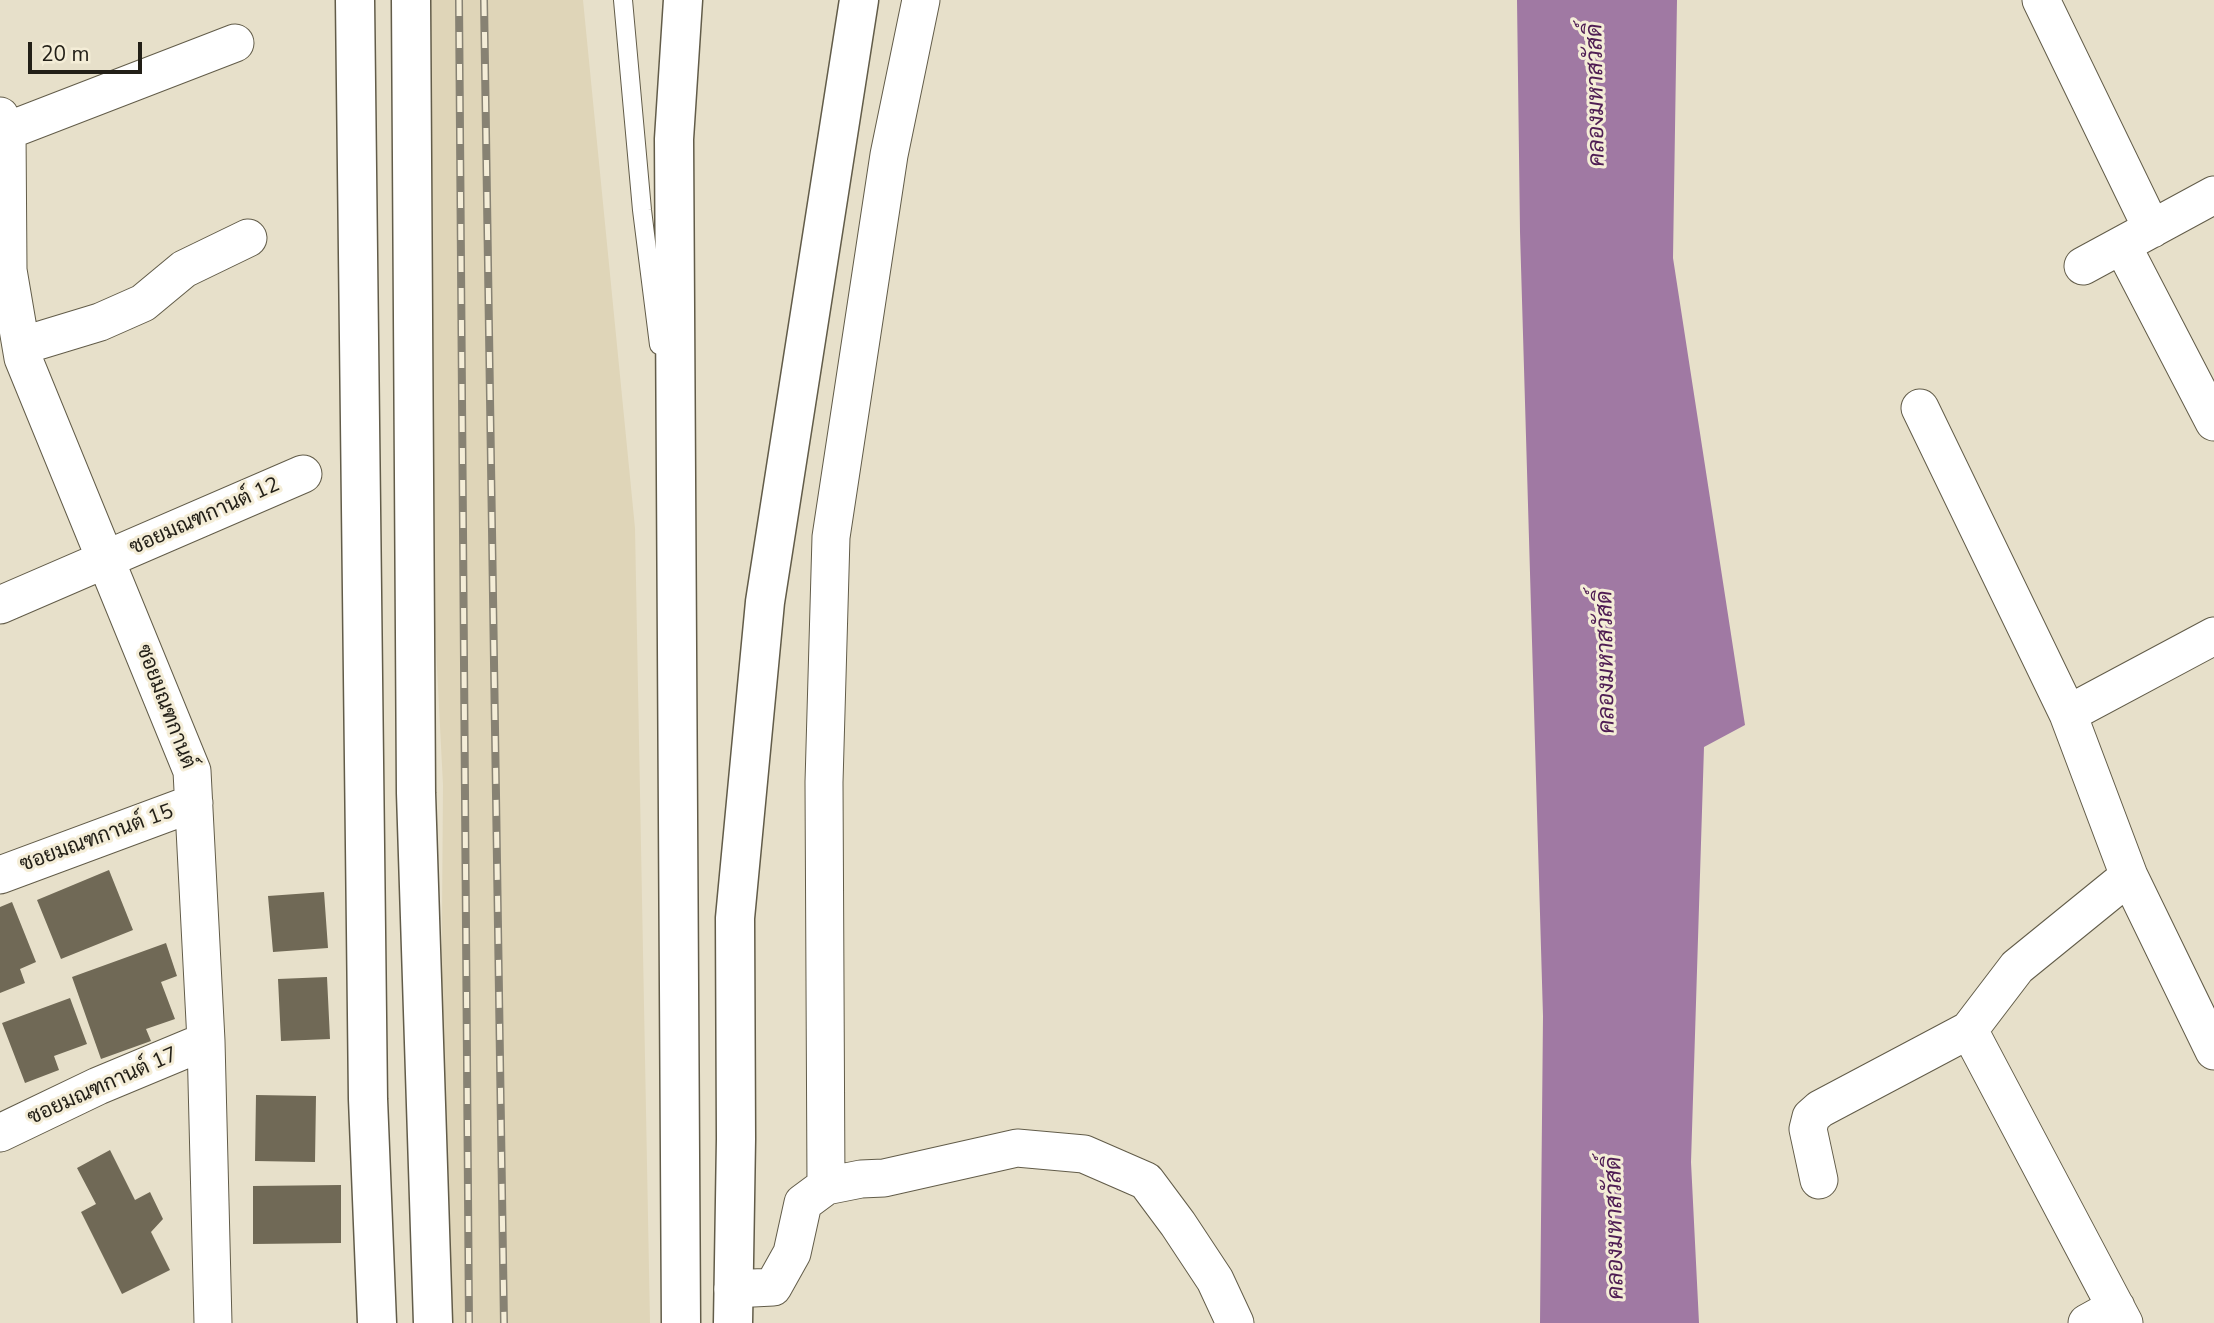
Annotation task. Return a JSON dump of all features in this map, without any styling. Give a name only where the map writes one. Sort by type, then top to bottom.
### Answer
[{"type":"main road","points":[[355,0],[368,1100],[377,1323]]},
{"type":"main road","points":[[411,0],[416,793],[433,1323]]},
{"type":"main road","points":[[681,1323],[674,139],[683,0]]},
{"type":"main road","points":[[733,1306],[736,1139],[735,918],[765,602],[859,0]]},
{"type":"street","points":[[826,1186],[824,782],[831,537],[889,155],[921,0]]},
{"type":"street","points":[[2041,0],[2214,422]]},
{"type":"street","points":[[4,124],[235,43]]},
{"type":"street","name":"ซอยมณฑกานต์","points":[[4,124],[8,270],[15,357],[107,561],[192,771],[206,1041],[213,1323]]},
{"type":"street","points":[[2083,266],[2214,195]]},
{"type":"street","points":[[15,357],[143,303],[184,269],[248,238]]},
{"type":"street","points":[[1920,408],[2068,714],[2129,876],[2214,1051]]},
{"type":"street","name":"ซอยมณฑกานต์ 12","points":[[0,605],[303,474]]},
{"type":"street","points":[[2068,714],[2214,636]]},
{"type":"street","name":"ซอยมณฑกานต์ 15","points":[[0,875],[194,803]]},
{"type":"street","points":[[1819,1180],[1808,1129],[1811,1117],[1820,1109],[1969,1030],[2017,967],[2129,876]]},
{"type":"street","points":[[1969,1030],[2109,1318]]},
{"type":"street","name":"ซอยมณฑกานต์ 17","points":[[0,1133],[98,1086],[206,1041]]},
{"type":"street","points":[[733,1306],[773,1287],[792,1253],[803,1203],[826,1186],[884,1178],[1017,1148],[1084,1154],[1146,1181],[1215,1280],[1235,1323]]},
{"type":"lane","points":[[623,0],[642,210],[676,480]]},
{"type":"shaded area","points":[[403,0],[583,0],[635,528],[650,1323],[439,1323],[443,785]]},
{"type":"water","name":"คลองมหาสวัสดิ์","points":[[1517,0],[1677,0],[1673,258],[1745,725],[1704,747],[1691,1162],[1699,1323],[1540,1323],[1543,1016],[1520,232]]},
{"type":"building","points":[[109,870],[133,930],[61,959],[37,900]]},
{"type":"building","points":[[324,892],[328,948],[273,952],[268,896]]},
{"type":"building","points":[[12,902],[36,962],[20,969],[25,983],[0,993],[0,907]]},
{"type":"building","points":[[166,943],[177,976],[161,982],[175,1019],[146,1029],[151,1041],[101,1059],[72,977]]},
{"type":"building","points":[[327,977],[330,1039],[281,1041],[278,979]]},
{"type":"building","points":[[70,998],[87,1044],[54,1056],[59,1070],[25,1083],[2,1023]]},
{"type":"building","points":[[256,1095],[316,1096],[315,1162],[255,1161]]},
{"type":"building","points":[[110,1150],[135,1200],[150,1192],[163,1219],[151,1232],[170,1270],[122,1294],[81,1212],[96,1204],[77,1168]]},
{"type":"building","points":[[341,1185],[341,1243],[253,1244],[253,1186]]},
{"type":"railway","points":[[459,0],[469,1323]]},
{"type":"railway","points":[[484,0],[504,1323]]}]
